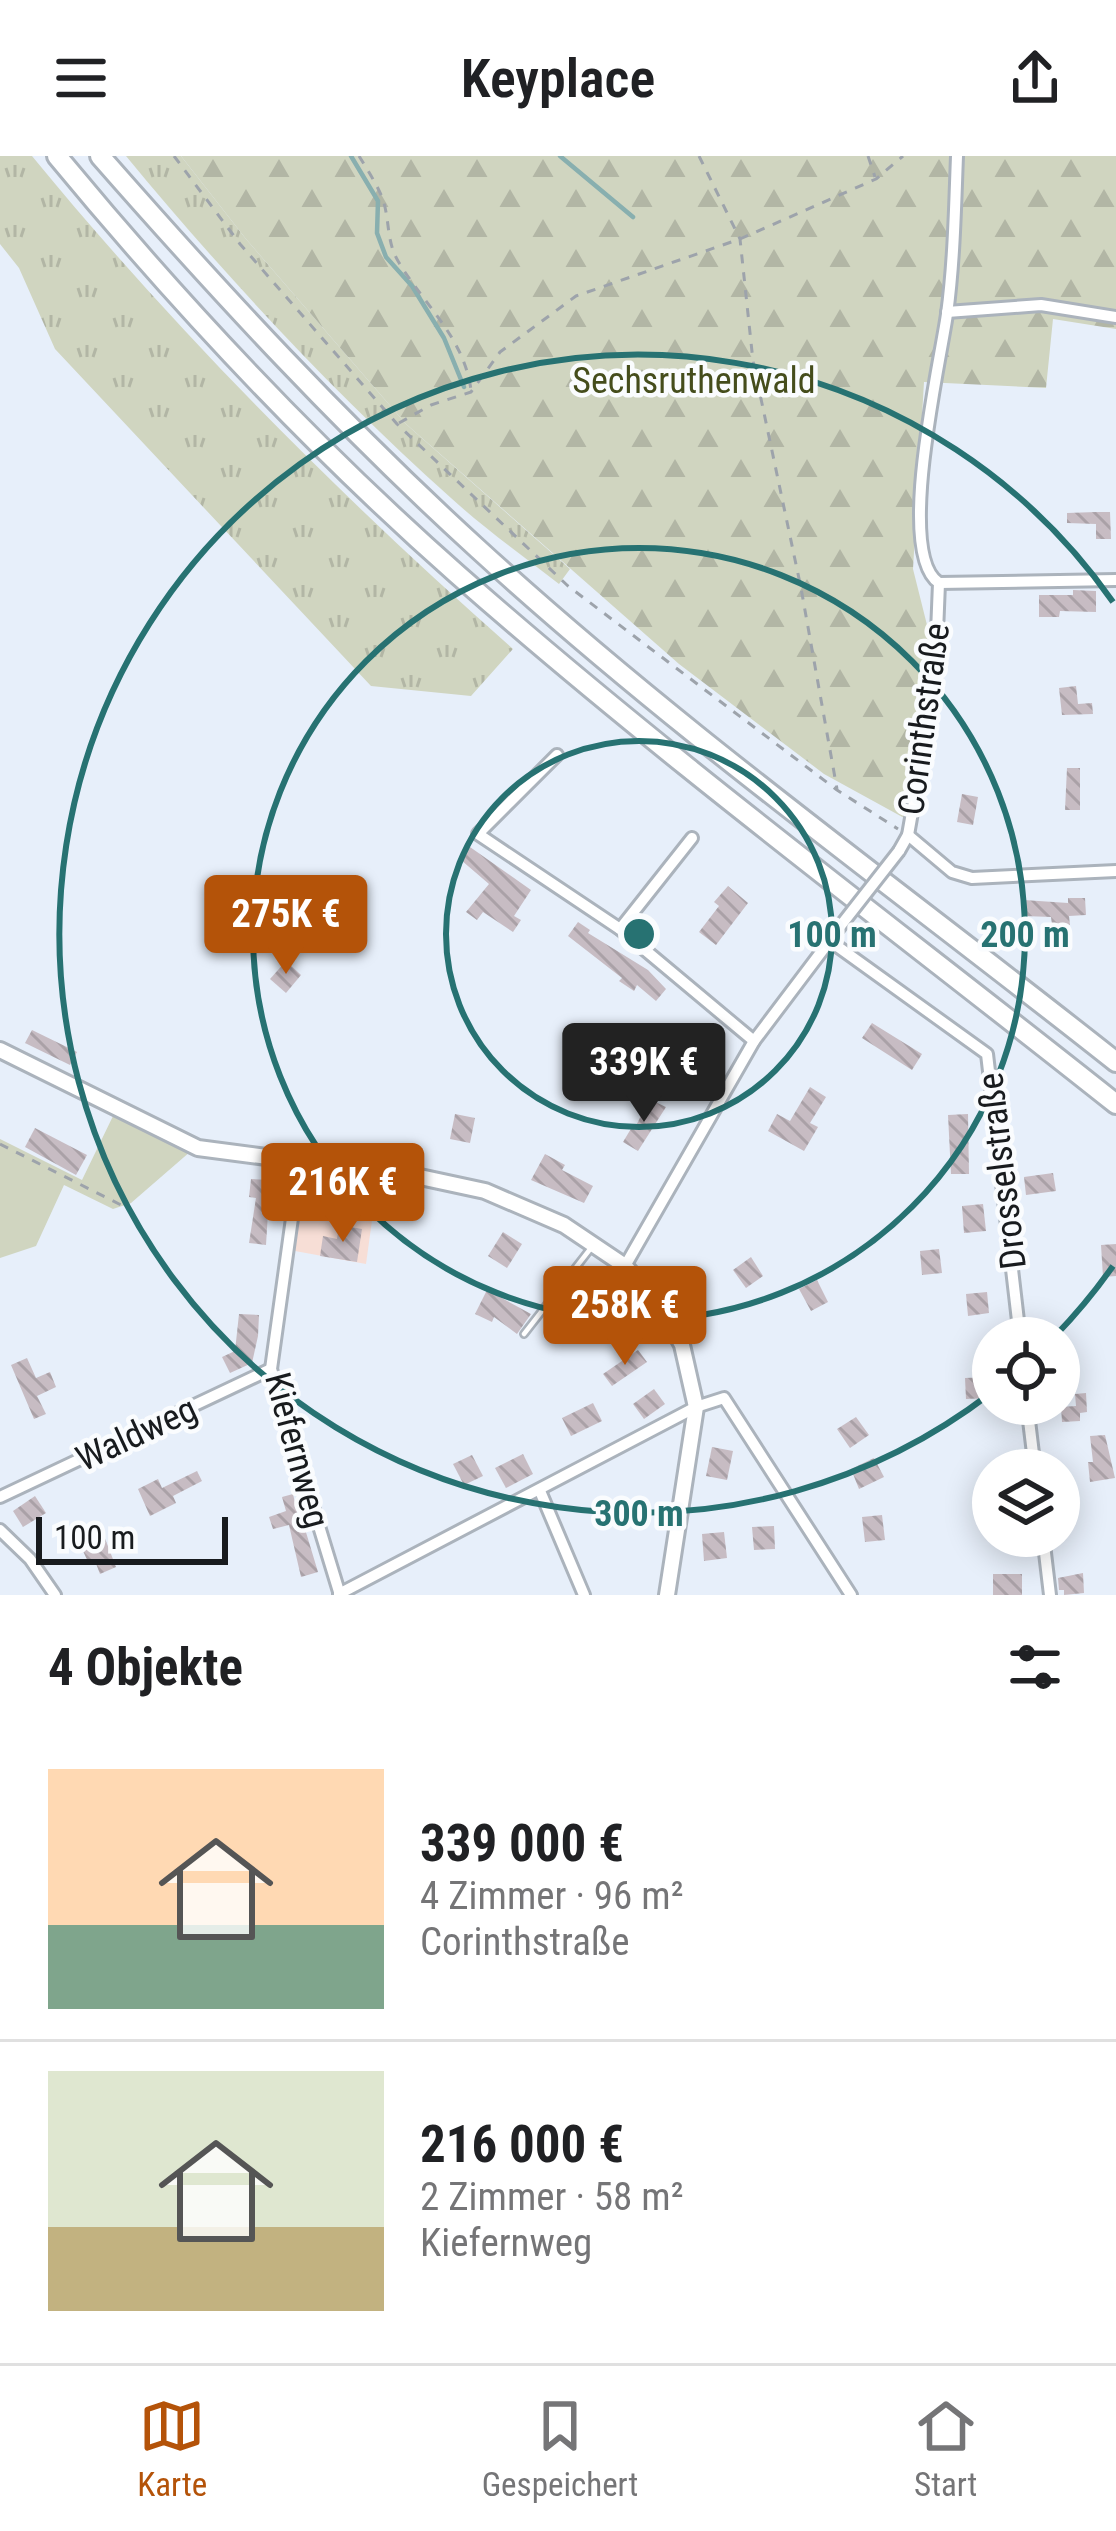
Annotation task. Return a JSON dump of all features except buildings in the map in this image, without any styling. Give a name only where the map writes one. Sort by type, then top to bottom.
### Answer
[{"type":"highway","points":[[57,156],[246,370],[457,574],[575,676],[1116,1104]]},
{"type":"highway","points":[[100,156],[286,364],[481,552],[660,703],[1116,1062]]},
{"type":"street","name":"Corinthstraße","points":[[626,1266],[754,1041],[908,835],[935,683],[939,584],[930,577],[920,551],[926,426],[947,312],[956,156]]},
{"type":"street","points":[[947,312],[1041,304],[1116,317]]},
{"type":"street","points":[[939,584],[1116,580]]},
{"type":"street","points":[[557,755],[478,834],[620,929],[754,1041]]},
{"type":"street","points":[[908,835],[952,872],[972,878],[1116,871]]},
{"type":"street","points":[[620,929],[692,838]]},
{"type":"street","name":"Drosselstraße","points":[[830,941],[987,1054],[1018,1317]]},
{"type":"street","points":[[0,1050],[198,1148],[485,1191],[526,1206],[626,1266],[665,1314],[682,1345],[696,1407],[667,1595]]},
{"type":"street","name":"Kiefernweg","points":[[300,1161],[271,1369],[339,1594]]},
{"type":"street","name":"Waldweg","points":[[0,1497],[271,1369]]},
{"type":"street","points":[[339,1594],[696,1407],[724,1398],[851,1595]]},
{"type":"street","points":[[540,1492],[584,1595]]},
{"type":"street","points":[[0,1530],[55,1595]]},
{"type":"street","points":[[1045,1557],[1050,1595]]},
{"type":"lane","points":[[524,1334],[594,1245]]},
{"type":"path","points":[[174,156],[240,244],[397,424],[568,586],[837,790],[908,835]]},
{"type":"path","points":[[359,156],[383,199],[388,237],[397,260],[442,320],[468,368],[471,392]]},
{"type":"path","points":[[699,156],[740,239],[753,361],[837,790]]},
{"type":"path","points":[[868,156],[876,178]]},
{"type":"path","points":[[397,424],[431,405],[471,392],[500,352],[576,296],[740,239],[876,178],[903,156]]},
{"type":"path","points":[[0,1144],[129,1209]]},
{"type":"shaded area","points":[[306,1173],[377,1184],[366,1264],[295,1251]]},
{"type":"green space","points":[[0,156],[32,156],[145,287],[263,412],[513,649],[471,696],[371,686],[55,349],[19,268],[0,244]]},
{"type":"green space","points":[[126,156],[181,156],[406,424],[570,569],[559,584],[464,509],[365,418],[242,290]]},
{"type":"green space","name":"Sechsruthenwald","points":[[181,156],[1116,156],[1116,329],[1053,319],[1046,388],[924,382],[913,569],[932,645],[906,819],[824,774],[679,664],[406,424]]},
{"type":"green space","points":[[114,1114],[191,1151],[131,1203],[113,1209],[64,1185],[36,1246],[0,1258],[0,1139],[82,1180]]},
{"type":"waterway","points":[[351,156],[378,201],[377,233],[386,257],[412,286],[444,338],[464,387]]},
{"type":"waterway","points":[[560,156],[633,217]]}]
